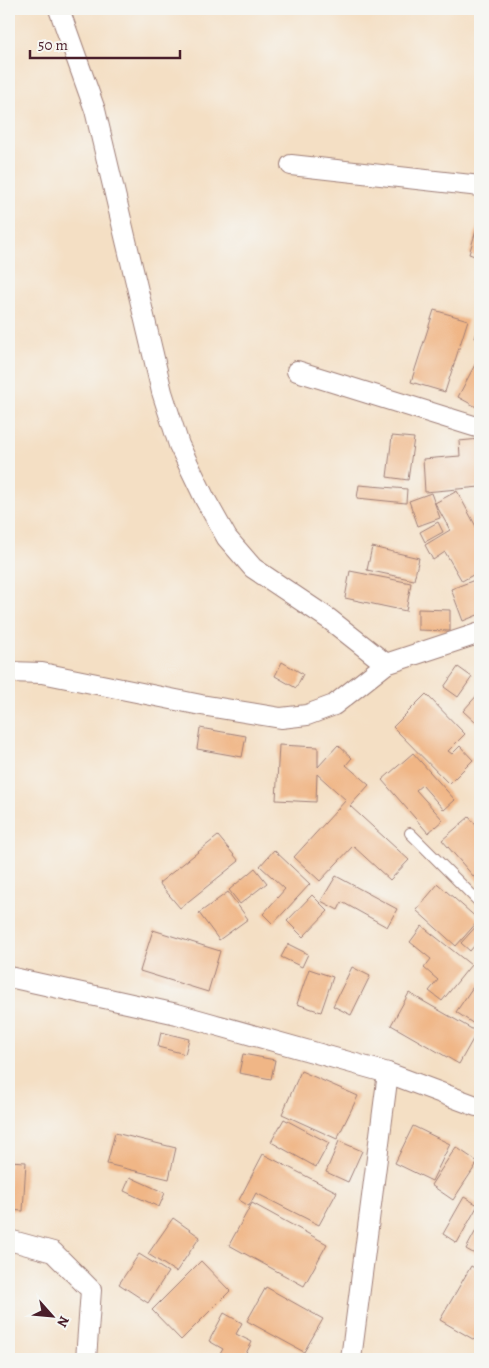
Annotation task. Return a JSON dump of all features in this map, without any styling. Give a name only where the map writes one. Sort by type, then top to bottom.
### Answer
[{"type":"street","points":[[59,9],[95,110],[162,392],[179,445],[205,499],[227,538],[253,568],[329,620],[386,664]]},
{"type":"street","points":[[290,165],[480,186]]},
{"type":"street","points":[[297,371],[480,428]]},
{"type":"street","points":[[9,672],[42,673],[201,705],[281,718],[307,715],[334,705],[386,664],[480,633]]},
{"type":"street","points":[[9,977],[177,1014],[388,1073],[479,1109]]},
{"type":"street","points":[[350,1359],[388,1073]]},
{"type":"street","points":[[9,1240],[53,1252],[91,1290],[86,1359]]},
{"type":"lane","points":[[410,833],[480,903]]},
{"type":"building","points":[[480,217],[480,258],[469,254]]},
{"type":"building","points":[[434,310],[468,320],[445,392],[411,382]]},
{"type":"building","points":[[480,323],[480,340],[475,338]]},
{"type":"building","points":[[480,355],[480,409],[458,397]]},
{"type":"building","points":[[392,436],[414,438],[408,480],[387,477]]},
{"type":"building","points":[[480,439],[480,487],[425,492],[423,459],[460,456],[459,441]]},
{"type":"building","points":[[359,485],[407,489],[406,503],[357,498]]},
{"type":"building","points":[[457,491],[480,534],[480,571],[462,581],[445,552],[433,560],[425,545],[450,530],[435,503]]},
{"type":"building","points":[[431,493],[440,518],[418,526],[409,501]]},
{"type":"building","points":[[438,522],[443,532],[425,542],[420,532]]},
{"type":"building","points":[[372,547],[419,558],[414,580],[367,570]]},
{"type":"building","points":[[350,571],[411,583],[406,611],[345,598]]},
{"type":"building","points":[[480,578],[480,614],[463,621],[451,589]]},
{"type":"building","points":[[418,609],[450,610],[450,631],[418,630]]},
{"type":"building","points":[[282,662],[303,674],[296,688],[275,676]]},
{"type":"building","points":[[458,667],[472,677],[458,697],[444,687]]},
{"type":"building","points":[[480,692],[480,719],[476,723],[463,711]]},
{"type":"building","points":[[426,694],[465,734],[448,751],[452,754],[460,746],[473,760],[449,784],[393,727]]},
{"type":"building","points":[[200,728],[246,736],[242,757],[197,749]]},
{"type":"building","points":[[279,745],[318,747],[318,767],[338,745],[352,758],[346,765],[369,785],[350,806],[409,860],[390,880],[353,846],[320,881],[294,857],[346,800],[317,774],[316,802],[276,800]]},
{"type":"building","points":[[413,753],[455,800],[444,810],[422,785],[416,790],[443,820],[428,833],[382,780]]},
{"type":"building","points":[[469,817],[480,830],[480,884],[442,840]]},
{"type":"building","points":[[218,836],[239,861],[180,908],[159,883]]},
{"type":"building","points":[[274,850],[310,884],[273,924],[263,914],[285,889],[260,866]]},
{"type":"building","points":[[255,868],[267,883],[240,904],[229,890]]},
{"type":"building","points":[[336,876],[397,909],[387,927],[342,902],[338,910],[321,901]]},
{"type":"building","points":[[438,884],[479,920],[456,946],[416,910]]},
{"type":"building","points":[[228,892],[248,919],[219,940],[199,913]]},
{"type":"building","points":[[312,895],[328,911],[303,937],[287,921]]},
{"type":"building","points":[[479,923],[480,939],[470,951],[461,943]]},
{"type":"building","points":[[422,926],[471,965],[442,1001],[429,991],[438,980],[424,968],[431,959],[410,942]]},
{"type":"building","points":[[153,930],[220,951],[208,992],[140,971]]},
{"type":"building","points":[[288,944],[308,954],[302,967],[281,957]]},
{"type":"building","points":[[352,967],[370,976],[351,1015],[333,1006]]},
{"type":"building","points":[[309,969],[333,977],[321,1012],[297,1004]]},
{"type":"building","points":[[477,981],[480,983],[480,1028],[456,1012]]},
{"type":"building","points":[[409,993],[477,1032],[459,1064],[391,1025]]},
{"type":"building","points":[[161,1032],[189,1039],[185,1054],[158,1047]]},
{"type":"building","points":[[243,1054],[275,1060],[271,1079],[239,1073]]},
{"type":"building","points":[[301,1071],[358,1096],[337,1139],[282,1114]]},
{"type":"building","points":[[284,1119],[329,1143],[316,1167],[271,1142]]},
{"type":"building","points":[[413,1126],[450,1144],[432,1181],[395,1163]]},
{"type":"building","points":[[115,1133],[176,1148],[169,1179],[107,1164]]},
{"type":"building","points":[[339,1141],[362,1151],[348,1182],[326,1172]]},
{"type":"building","points":[[456,1147],[478,1162],[453,1200],[431,1185]]},
{"type":"building","points":[[263,1154],[337,1192],[319,1225],[256,1193],[249,1206],[239,1200]]},
{"type":"building","points":[[9,1161],[26,1162],[23,1211],[9,1210]]},
{"type":"building","points":[[130,1177],[165,1193],[159,1207],[124,1191]]},
{"type":"building","points":[[464,1197],[478,1205],[457,1243],[443,1234]]},
{"type":"building","points":[[252,1203],[327,1244],[304,1286],[229,1245]]},
{"type":"building","points":[[173,1218],[200,1237],[176,1272],[148,1254]]},
{"type":"building","points":[[480,1223],[480,1257],[466,1249]]},
{"type":"building","points":[[139,1254],[168,1272],[148,1303],[119,1284]]},
{"type":"building","points":[[201,1261],[230,1291],[181,1340],[152,1310]]},
{"type":"building","points":[[471,1266],[480,1271],[480,1338],[478,1342],[440,1320]]},
{"type":"building","points":[[266,1287],[323,1319],[304,1352],[247,1321]]},
{"type":"building","points":[[224,1313],[242,1323],[236,1334],[252,1342],[243,1359],[217,1359],[223,1349],[209,1341]]}]
